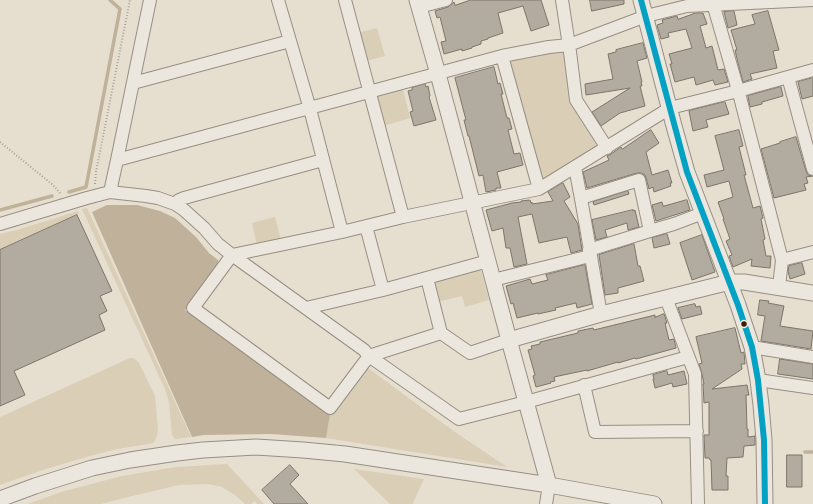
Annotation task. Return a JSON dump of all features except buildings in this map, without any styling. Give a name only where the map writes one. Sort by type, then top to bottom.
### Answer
[{"type":"street","points":[[110,192],[150,0]]},
{"type":"street","points":[[278,0],[310,109],[342,232]]},
{"type":"street","points":[[345,0],[403,217]]},
{"type":"street","points":[[446,0],[418,3],[548,485],[546,504]]},
{"type":"street","points":[[562,0],[576,100],[606,148]]},
{"type":"street","points":[[641,0],[687,172],[741,311],[752,348],[758,380],[764,440],[765,504]]},
{"type":"street","points":[[117,160],[502,56],[549,47],[569,45],[646,16],[687,6],[713,2],[813,0]]},
{"type":"street","points":[[713,2],[782,260],[779,287]]},
{"type":"street","points":[[133,83],[290,41]]},
{"type":"street","points":[[502,56],[539,189]]},
{"type":"street","points":[[441,333],[369,356],[330,408],[193,308],[232,255],[342,232],[403,217],[539,189],[670,108],[813,70]]},
{"type":"street","points":[[788,77],[808,132],[813,169]]},
{"type":"street","points":[[174,204],[184,198],[323,160]]},
{"type":"street","points":[[575,168],[601,314]]},
{"type":"street","points":[[581,198],[639,180],[650,231]]},
{"type":"street","points":[[0,224],[110,192],[158,198],[174,204],[184,210],[204,228],[218,244],[232,255],[364,350],[369,356],[459,419],[688,357]]},
{"type":"street","points":[[493,280],[589,253],[703,213]]},
{"type":"street","points":[[366,226],[383,290]]},
{"type":"street","points":[[782,260],[813,252]]},
{"type":"street","points":[[306,308],[383,290],[488,261]]},
{"type":"street","points":[[427,278],[441,333],[470,353],[508,340],[601,314],[730,282],[744,282],[813,293]]},
{"type":"street","points":[[666,298],[696,374],[698,504]]},
{"type":"street","points":[[752,348],[813,357]]},
{"type":"street","points":[[758,380],[813,388]]},
{"type":"street","points":[[584,385],[595,432],[697,431]]},
{"type":"street","points":[[0,499],[92,468],[130,460],[203,450],[256,447],[345,454],[548,485],[654,504]]},
{"type":"path","points":[[97,195],[95,182],[96,172],[130,0]]},
{"type":"path","points":[[0,142],[53,185],[69,204]]},
{"type":"shaded area","points":[[377,28],[385,56],[366,61],[357,33]]},
{"type":"shaded area","points":[[559,49],[565,53],[596,142],[596,149],[545,180],[538,174],[507,65],[514,58]]},
{"type":"shaded area","points":[[403,89],[410,118],[383,126],[376,100],[378,95]]},
{"type":"shaded area","points":[[107,205],[137,205],[160,211],[175,218],[196,237],[209,253],[218,260],[219,265],[185,310],[330,415],[326,438],[271,434],[203,435],[192,437],[92,212]]},
{"type":"shaded area","points":[[87,208],[191,437],[175,439],[172,435],[169,402],[165,389],[82,209]]},
{"type":"shaded area","points":[[78,211],[79,214],[77,215],[0,250],[0,234]]},
{"type":"shaded area","points":[[275,217],[281,240],[257,246],[252,223]]},
{"type":"shaded area","points":[[476,268],[481,271],[489,300],[465,307],[462,296],[437,302],[434,279]]},
{"type":"shaded area","points":[[130,358],[134,358],[139,363],[155,396],[158,430],[154,443],[88,456],[0,485],[0,417]]},
{"type":"shaded area","points":[[368,368],[452,430],[507,467],[326,438],[330,415],[364,369]]},
{"type":"shaded area","points":[[227,464],[264,504],[257,504],[255,501],[251,504],[245,504],[235,495],[222,487],[208,484],[179,485],[101,504],[28,504],[61,492],[122,476],[176,467]]},
{"type":"shaded area","points":[[354,469],[424,479],[413,503],[414,504],[390,504]]},
{"type":"waterway","points":[[69,192],[86,187],[120,9],[110,0]]},
{"type":"waterway","points":[[0,210],[52,196]]},
{"type":"waterway","points":[[805,452],[813,452]]},
{"type":"transit line","points":[[641,0],[687,172],[738,305],[752,347],[758,380],[764,440],[765,504]]}]
